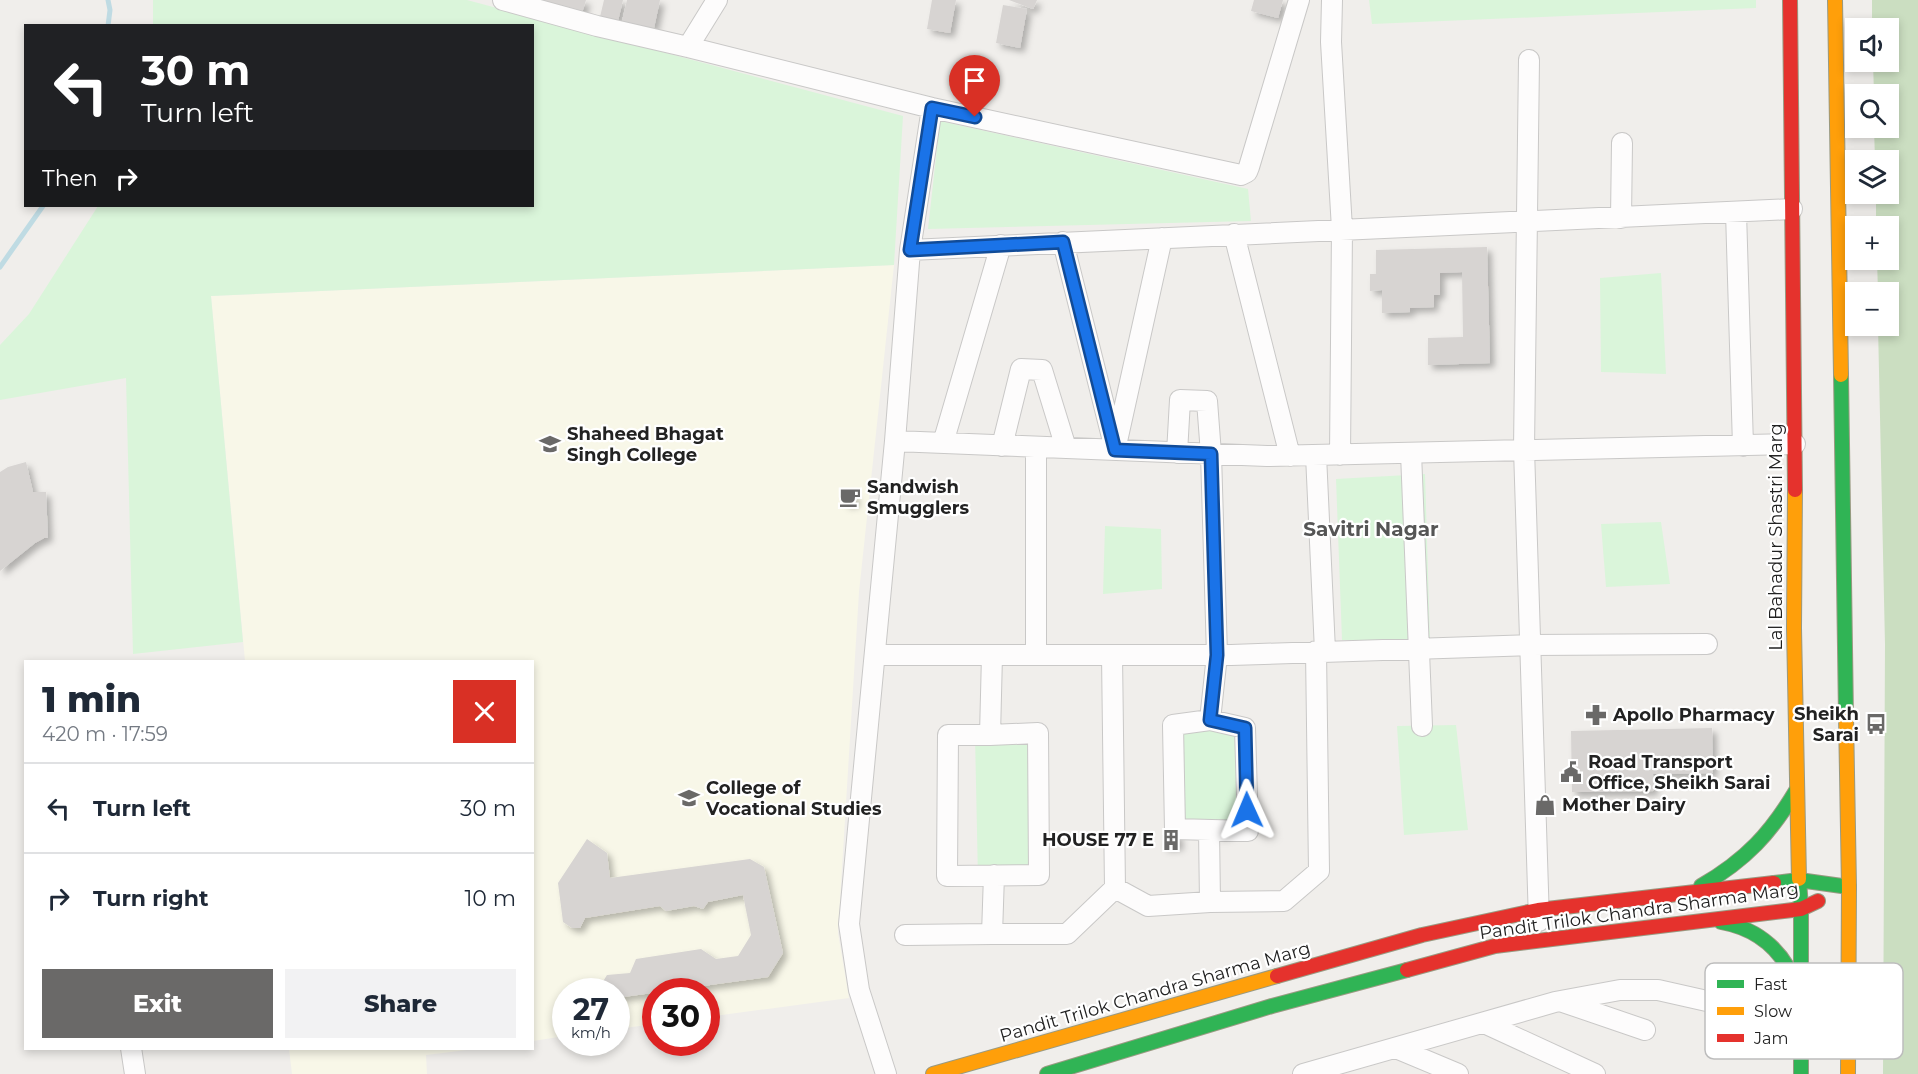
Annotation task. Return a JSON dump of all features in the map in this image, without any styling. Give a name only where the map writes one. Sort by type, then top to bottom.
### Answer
[{"type":"main road","name":"Lal Bahadur Shastri Marg","points":[[1790,0],[1795,444],[1794,628],[1801,963]]},
{"type":"main road","points":[[1835,0],[1849,963]]},
{"type":"main road","points":[[1691,892],[1725,874],[1754,850],[1779,821],[1797,789]]},
{"type":"main road","name":"Pandit Trilok Chandra Sharma Marg","points":[[933,1074],[1422,934],[1538,910],[1798,880],[1849,887]]},
{"type":"main road","name":"Pandit Trilok Chandra Sharma Marg","points":[[1047,1074],[1272,1006],[1495,946],[1801,909],[1849,887]]},
{"type":"main road","points":[[1701,921],[1728,922],[1740,926],[1764,938],[1786,963]]},
{"type":"main road","name":"Lal Bahadur Shastri Marg","points":[[1801,1059],[1801,1074]]},
{"type":"main road","points":[[1848,1059],[1848,1074]]},
{"type":"street","points":[[503,0],[597,26],[932,108],[1241,175],[1249,167],[1299,0]]},
{"type":"street","points":[[688,47],[717,0]]},
{"type":"street","points":[[1332,0],[1331,42],[1342,229],[1340,455]]},
{"type":"street","points":[[1529,60],[1524,449],[1540,941]]},
{"type":"street","points":[[886,1074],[860,990],[849,924],[876,655],[910,250],[932,108]]},
{"type":"street","points":[[1621,218],[1622,143]]},
{"type":"street","points":[[910,250],[1792,209]]},
{"type":"street","points":[[1736,212],[1743,446]]},
{"type":"street","points":[[1234,234],[1290,456]]},
{"type":"street","points":[[1115,450],[1162,238]]},
{"type":"street","points":[[1063,242],[1115,450]]},
{"type":"street","points":[[943,443],[1002,245]]},
{"type":"street","points":[[1002,446],[1021,369],[1042,370],[1065,448]]},
{"type":"street","points":[[1177,453],[1180,400],[1207,401],[1211,454],[1217,655],[1210,720]]},
{"type":"street","points":[[895,441],[1290,456],[1795,444]]},
{"type":"street","points":[[1036,447],[1036,655]]},
{"type":"street","points":[[1411,453],[1422,726]]},
{"type":"street","points":[[1115,888],[1148,906],[1284,901],[1319,872],[1321,651],[1316,455]]},
{"type":"street","points":[[876,655],[1217,655],[1530,645],[1707,645]]},
{"type":"street","points":[[990,735],[992,655]]},
{"type":"street","points":[[905,934],[1066,934],[1115,888],[1112,655]]},
{"type":"street","points":[[1210,720],[1245,728],[1248,831],[1174,829],[1173,725],[1210,720]]},
{"type":"street","points":[[1038,734],[1039,875],[947,876],[948,735],[990,735],[1038,734]]},
{"type":"street","points":[[1209,830],[1210,903]]},
{"type":"street","points":[[992,934],[994,875]]},
{"type":"street","points":[[1303,1074],[1561,1001],[1620,990],[1658,990],[1705,1001]]},
{"type":"street","points":[[1561,1001],[1645,1030]]},
{"type":"street","points":[[1484,1023],[1559,1066],[1595,1074]]},
{"type":"street","points":[[1396,1048],[1458,1074]]},
{"type":"street","points":[[131,1050],[135,1074]]},
{"type":"shaded area","name":"Shaheed Bhagat Singh College","points":[[894,265],[859,592],[838,933],[849,998],[720,1015],[720,978],[642,978],[642,1026],[630,1027],[630,978],[552,978],[552,1038],[534,1041],[534,660],[245,660],[211,296]]},
{"type":"shaded area","points":[[289,1050],[466,1050],[426,1055],[427,1074],[292,1074]]},
{"type":"green space","points":[[153,0],[467,0],[903,116],[894,265],[211,296],[243,642],[133,654],[126,378],[0,400],[0,345],[29,314],[97,207],[534,207],[534,24],[153,24]]},
{"type":"green space","points":[[1369,0],[1756,0],[1756,8],[1372,24]]},
{"type":"green space","points":[[1872,0],[1918,0],[1918,1074],[1883,1074],[1883,1059],[1903,1059],[1903,963],[1884,963],[1885,644],[1878,336],[1899,336],[1899,282],[1878,282],[1877,270],[1899,270],[1899,216],[1876,216],[1876,204],[1899,204],[1899,150],[1875,150],[1874,138],[1899,138],[1899,84],[1874,84],[1873,72],[1899,72],[1899,18],[1872,18]]},
{"type":"green space","points":[[940,121],[1248,189],[1251,221],[928,229]]},
{"type":"green space","points":[[1661,273],[1666,374],[1601,372],[1600,278]]},
{"type":"green space","points":[[1425,474],[1430,640],[1342,640],[1336,479]]},
{"type":"green space","points":[[1661,522],[1670,584],[1606,587],[1601,524]]},
{"type":"green space","points":[[1105,526],[1161,529],[1162,589],[1103,594]]},
{"type":"green space","points":[[1456,725],[1468,830],[1404,835],[1397,726]]},
{"type":"green space","points":[[1245,728],[1248,831],[1184,832],[1181,730]]},
{"type":"green space","points":[[1038,733],[1039,875],[978,879],[975,736]]},
{"type":"building","points":[[541,0],[586,0],[582,13],[540,2]]},
{"type":"building","points":[[604,0],[623,0],[618,21],[600,17]]},
{"type":"building","points":[[627,0],[660,0],[654,28],[622,21]]},
{"type":"building","points":[[932,0],[956,0],[950,33],[927,29]]},
{"type":"building","points":[[1009,0],[1037,0],[1033,9]]},
{"type":"building","points":[[1254,0],[1283,0],[1278,18],[1251,11]]},
{"type":"building","points":[[1003,5],[1027,9],[1020,48],[996,43]]},
{"type":"building","points":[[1487,247],[1490,363],[1428,365],[1428,338],[1463,337],[1462,272],[1440,273],[1440,295],[1434,295],[1434,307],[1410,308],[1410,312],[1382,313],[1382,290],[1370,291],[1370,274],[1376,274],[1376,250]]},
{"type":"building","points":[[26,462],[33,492],[46,492],[48,538],[35,543],[0,571],[0,472]]},
{"type":"building","name":"Sandwish Smugglers","points":[[845,494],[855,494],[855,503],[844,504]]},
{"type":"building","points":[[1712,728],[1713,773],[1653,774],[1654,791],[1572,792],[1571,731]]},
{"type":"building","name":"HOUSE 77 E","points":[[1178,833],[1179,846],[1163,847],[1162,835]]},
{"type":"building","points":[[587,839],[607,853],[610,878],[750,859],[764,867],[783,953],[768,977],[720,984],[720,978],[642,978],[642,994],[630,996],[630,978],[605,978],[607,975],[630,973],[636,959],[701,949],[716,959],[738,956],[751,935],[743,895],[708,902],[703,909],[694,906],[666,911],[660,906],[585,918],[580,928],[572,928],[563,922],[558,883]]},
{"type":"waterway","points":[[108,0],[110,10],[108,24]]},
{"type":"waterway","points":[[0,267],[42,207]]},
{"type":"traffic: fast","points":[[1841,375],[1846,716]]},
{"type":"traffic: fast","points":[[1701,886],[1731,866],[1756,844],[1777,819],[1797,789]]},
{"type":"traffic: fast","points":[[1799,879],[1801,963]]},
{"type":"traffic: fast","points":[[1774,883],[1799,880],[1849,887]]},
{"type":"traffic: fast","points":[[1721,922],[1748,930],[1759,937],[1779,954],[1785,963]]},
{"type":"traffic: fast","points":[[1047,1074],[1272,1006],[1407,970]]},
{"type":"traffic: fast","points":[[1801,1059],[1801,1074]]},
{"type":"traffic: slow","points":[[1835,0],[1841,375]]},
{"type":"traffic: slow","points":[[1795,490],[1794,628],[1799,879]]},
{"type":"traffic: slow","points":[[1846,716],[1849,963]]},
{"type":"traffic: slow","points":[[933,1074],[1277,976]]},
{"type":"traffic: slow","points":[[1848,1059],[1848,1074]]},
{"type":"traffic: jam","points":[[1790,0],[1795,490]]},
{"type":"traffic: jam","points":[[1277,976],[1422,935],[1538,910],[1774,883]]},
{"type":"traffic: jam","points":[[1407,970],[1495,946],[1801,909],[1818,901]]},
{"type":"place","name":"Shaheed Bhagat Singh College","points":[[550,444]]},
{"type":"place","name":"Sandwish Smugglers","points":[[850,497]]},
{"type":"place","name":"Apollo Pharmacy","points":[[1596,715]]},
{"type":"place","name":"Sheikh Sarai","points":[[1876,724]]},
{"type":"place","name":"Road Transport Office, Sheikh Sarai","points":[[1571,772]]},
{"type":"place","name":"College of Vocational Studies","points":[[689,798]]},
{"type":"place","name":"Mother Dairy","points":[[1545,805]]},
{"type":"place","name":"HOUSE 77 E","points":[[1171,840]]},
{"type":"district","name":"Savitri Nagar","points":[[1371,529]]},
{"type":"route","points":[[975,117],[932,108],[910,250],[1063,242],[1115,450],[1211,454],[1217,655],[1210,720],[1245,728],[1247,810]]}]
